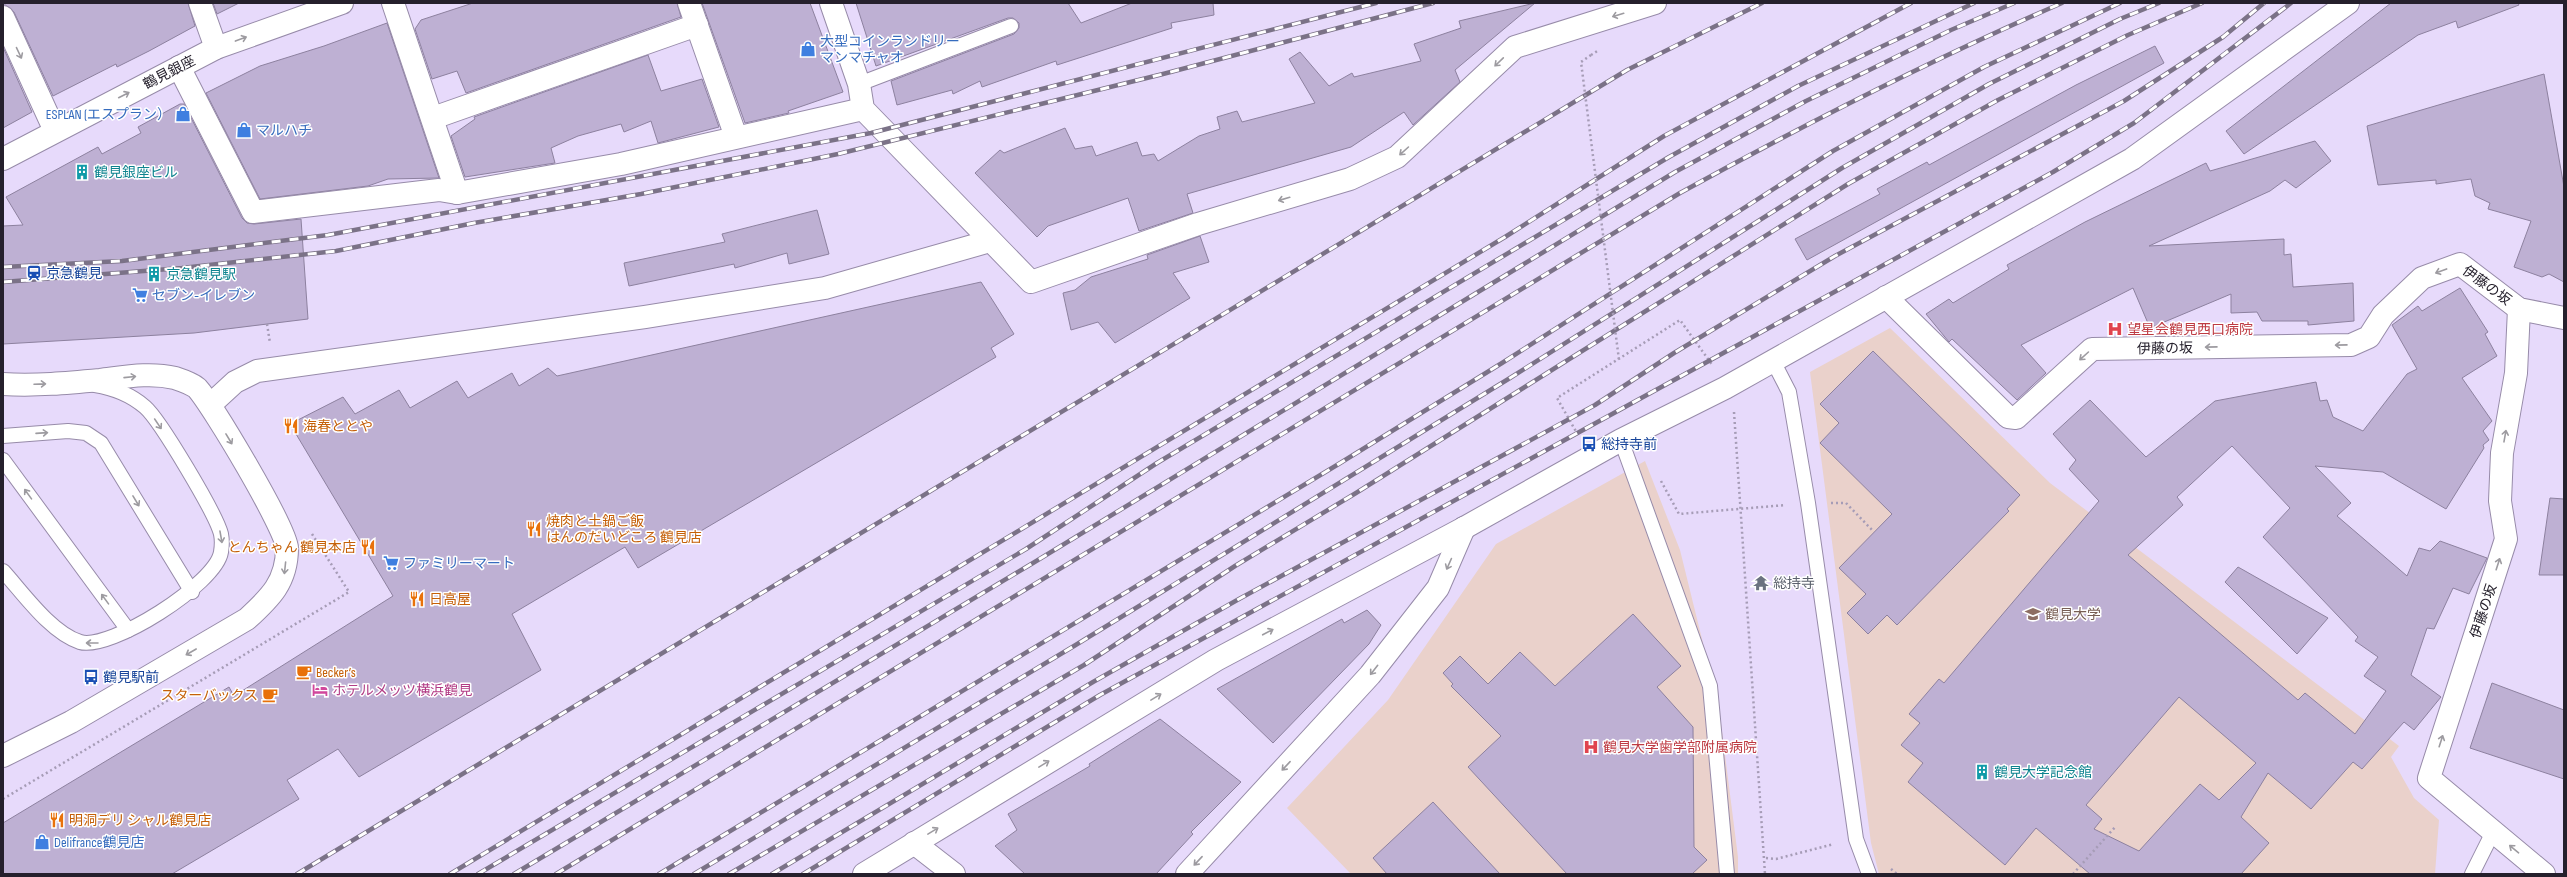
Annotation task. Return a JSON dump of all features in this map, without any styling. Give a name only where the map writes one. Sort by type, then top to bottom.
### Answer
[{"type":"street","points":[[200,3],[216,48]]},
{"type":"street","name":"鶴見銀座","points":[[3,159],[216,48],[342,3]]},
{"type":"street","points":[[393,3],[457,193]]},
{"type":"street","points":[[689,3],[736,137]]},
{"type":"street","points":[[831,3],[859,84],[863,109],[1031,282],[1198,224],[1350,179],[1397,157],[1515,46],[1655,3]]},
{"type":"street","points":[[864,874],[1216,660],[1464,528],[1621,440],[1773,361],[2132,159],[2348,3]]},
{"type":"street","points":[[3,18],[55,131]]},
{"type":"street","points":[[433,118],[697,25]]},
{"type":"street","points":[[179,67],[253,212],[439,190],[457,193],[622,164],[736,137],[834,118],[863,109]]},
{"type":"street","points":[[210,406],[235,382],[257,371],[645,317],[825,288],[990,241]]},
{"type":"street","name":"伊藤の坂","points":[[1886,297],[2008,417],[2016,418],[2092,349],[2351,345],[2370,337],[2383,315],[2422,278],[2460,264],[2519,309],[2516,373],[2502,453],[2500,501],[2506,539],[2429,778],[2493,832]]},
{"type":"street","points":[[2519,309],[2564,318]]},
{"type":"street","points":[[3,384],[77,382],[154,374],[168,377],[196,387],[210,406],[279,522],[287,547],[284,574],[268,600],[247,619],[71,722],[3,756]]},
{"type":"street","points":[[1187,874],[1370,675],[1438,588],[1464,528]]},
{"type":"street","points":[[2493,832],[2544,874]]},
{"type":"street","points":[[914,843],[954,874]]},
{"type":"lane","points":[[859,84],[1011,26]]},
{"type":"lane","points":[[1773,361],[1789,392],[1808,503],[1856,839],[1869,874]]},
{"type":"lane","points":[[3,570],[64,636],[81,643],[99,643],[128,630],[192,592],[209,575],[221,554],[221,534],[213,513],[157,422],[146,407],[129,395],[109,387],[77,382]]},
{"type":"lane","points":[[3,436],[68,431],[86,433],[101,444],[192,592]]},
{"type":"lane","points":[[1621,440],[1710,686],[1727,874]]},
{"type":"lane","points":[[3,460],[128,630]]},
{"type":"lane","points":[[2472,874],[2493,832]]},
{"type":"path","points":[[1592,55],[1581,62],[1619,360]]},
{"type":"path","points":[[1579,437],[1557,398],[1680,320],[1716,370]]},
{"type":"path","points":[[1733,404],[1766,874]]},
{"type":"path","points":[[1660,479],[1679,514],[1741,510],[1808,503],[1846,503],[1874,532]]},
{"type":"path","points":[[2073,874],[2116,826]]},
{"type":"path","points":[[1766,858],[1776,859],[1856,839]]},
{"type":"shaded area","name":"鶴見大学","points":[[1890,328],[2050,483],[2399,746],[2391,757],[2414,798],[2439,820],[2435,874],[1879,874],[1871,843],[1810,372]]},
{"type":"shaded area","points":[[1645,461],[1680,550],[1719,708],[1738,857],[1738,874],[1351,874],[1287,808],[1388,700],[1496,544]]},
{"type":"building","points":[[3,3],[188,3],[195,26],[117,67],[116,64],[53,96],[14,12]]},
{"type":"building","points":[[213,3],[239,3],[217,14]]},
{"type":"building","points":[[473,3],[677,3],[681,17],[466,93],[457,71],[432,79],[415,29],[421,20]]},
{"type":"building","points":[[702,3],[810,3],[843,92],[788,111],[789,113],[745,123]]},
{"type":"building","points":[[856,3],[1068,3],[1081,23],[1132,3],[1213,3],[1214,15],[1171,23],[1172,28],[1057,65],[1056,61],[982,87],[980,81],[953,94],[952,90],[897,105],[891,81],[1014,34],[1019,28],[1019,23],[1013,18],[1008,18],[876,66]]},
{"type":"building","points":[[1535,3],[1455,70],[1460,82],[1413,125],[1404,112],[1351,147],[1187,194],[1193,213],[1139,231],[1128,198],[1048,226],[1037,237],[975,173],[1000,150],[1004,153],[1065,128],[1075,149],[1092,146],[1096,156],[1137,142],[1142,156],[1154,154],[1158,161],[1199,136],[1220,129],[1217,117],[1237,111],[1242,122],[1315,103],[1289,59],[1300,52],[1329,86],[1352,73],[1354,77],[1421,61],[1414,44],[1461,28],[1459,21]]},
{"type":"building","points":[[2391,3],[2518,3],[2519,5],[2458,28],[2456,21],[2418,35],[2244,154],[2226,131]]},
{"type":"building","points":[[387,23],[439,178],[388,179],[368,186],[260,199],[206,93],[260,66],[324,46]]},
{"type":"building","points":[[2155,46],[2164,63],[1807,260],[1795,239],[1880,194],[1877,189],[1927,162],[1929,165],[2076,85]]},
{"type":"building","points":[[3,47],[32,112],[3,128]]},
{"type":"building","points":[[648,55],[661,91],[702,79],[719,127],[658,143],[651,121],[624,132],[621,124],[578,136],[551,148],[555,163],[465,177],[451,136],[475,119],[474,117]]},
{"type":"building","points":[[2544,74],[2564,187],[2564,282],[2549,274],[2542,277],[2514,267],[2531,221],[2488,209],[2490,203],[2475,196],[2471,179],[2436,184],[2436,180],[2378,185],[2367,126]]},
{"type":"building","name":"京急鶴見駅","points":[[180,104],[184,104],[242,218],[247,223],[254,224],[301,219],[308,319],[194,333],[3,344],[3,226],[23,225],[6,197],[98,147],[102,154],[141,133],[138,127]]},
{"type":"building","points":[[2315,141],[2331,161],[2296,188],[2285,180],[2270,191],[2149,246],[2284,239],[2284,255],[2291,254],[2293,287],[2353,283],[2354,321],[2308,325],[2308,321],[2262,321],[2257,312],[2231,313],[2231,294],[2150,328],[2133,288],[2021,345],[2046,373],[2017,400],[1952,339],[1949,342],[1926,314],[1949,299],[1953,303],[2009,269],[2007,265],[2085,222],[2206,163],[2210,171]]},
{"type":"building","points":[[817,210],[829,254],[789,264],[787,253],[735,268],[734,264],[629,286],[624,263],[725,242],[722,234]]},
{"type":"building","points":[[1200,236],[1209,262],[1173,273],[1190,298],[1115,343],[1098,322],[1071,330],[1063,293],[1075,290],[1091,277],[1148,259],[1147,255]]},
{"type":"building","points":[[981,282],[1014,334],[991,348],[996,357],[638,568],[625,547],[512,614],[541,670],[359,777],[338,749],[287,780],[299,799],[172,874],[3,874],[3,823],[229,687],[234,696],[393,596],[290,424],[343,397],[355,414],[399,390],[410,408],[457,381],[468,398],[512,373],[519,386],[548,368],[557,376]]},
{"type":"building","points":[[2460,288],[2488,332],[2485,334],[2497,356],[2462,378],[2492,421],[2483,431],[2489,440],[2483,445],[2484,448],[2446,509],[2383,472],[2315,466],[2351,503],[2337,516],[2407,576],[2419,548],[2430,551],[2440,541],[2487,558],[2469,594],[2453,588],[2434,629],[2427,628],[2411,675],[2441,697],[2414,730],[2404,722],[2362,769],[2353,762],[2311,809],[2268,773],[2241,817],[2269,843],[2241,874],[2090,874],[2036,828],[2005,865],[1908,782],[1923,763],[1901,745],[1920,723],[1909,714],[1939,679],[1944,683],[2099,501],[2069,469],[2076,460],[2053,434],[2090,400],[2146,457],[2215,401],[2316,382],[2320,401],[2327,400],[2333,417],[2363,431],[2407,374],[2417,369],[2392,325],[2418,306],[2422,311]],"holes":[[[2232,446],[2290,508],[2263,537],[2358,637],[2355,641],[2378,657],[2364,676],[2386,691],[2355,734],[2305,693],[2298,700],[2128,555],[2183,505],[2177,497]],[[2179,697],[2256,763],[2219,800],[2200,784],[2139,851],[2094,829],[2102,819],[2086,805]]]},
{"type":"building","points":[[1873,351],[2020,495],[2007,509],[2009,511],[1897,625],[1887,615],[1868,634],[1847,613],[1866,594],[1839,568],[1892,514],[1820,443],[1839,423],[1820,404]]},
{"type":"building","points":[[2550,498],[2564,499],[2564,575],[2539,575]]},
{"type":"building","points":[[2238,567],[2328,618],[2297,654],[2225,582]]},
{"type":"building","points":[[1367,610],[1381,625],[1369,644],[1273,743],[1217,689],[1342,619],[1344,623]]},
{"type":"building","name":"鶴見大学歯学部附属病院","points":[[1633,614],[1681,666],[1657,687],[1693,727],[1694,847],[1707,860],[1692,874],[1567,874],[1468,767],[1501,736],[1451,686],[1453,684],[1443,673],[1460,656],[1488,684],[1520,652],[1555,686]]},
{"type":"building","points":[[2492,683],[2564,710],[2564,779],[2470,748]]},
{"type":"building","points":[[1160,719],[1241,782],[1191,832],[1193,834],[1156,874],[1025,874],[995,846],[1017,830],[1008,814],[1090,766],[1089,764]]},
{"type":"building","points":[[1433,802],[1500,874],[1387,874],[1373,858]]},
{"type":"railway","points":[[3,267],[122,261],[328,235],[871,133],[1376,3]]},
{"type":"railway","points":[[3,282],[182,268],[336,251],[474,223],[641,194],[838,154],[1163,74],[1433,3]]},
{"type":"railway","points":[[297,874],[1627,70],[1762,3]]},
{"type":"railway","points":[[450,874],[1505,237],[1664,136],[1911,3]]},
{"type":"railway","points":[[478,874],[1026,549],[1157,463],[1669,157],[1798,86],[1974,3]]},
{"type":"railway","points":[[514,874],[1033,563],[1675,172],[1806,101],[1951,30],[2014,3]]},
{"type":"railway","points":[[556,874],[1680,193],[1774,142],[1917,70],[2062,3]]},
{"type":"railway","points":[[659,874],[1337,465],[1502,363],[1833,151],[1984,67],[2120,3]]},
{"type":"railway","points":[[694,874],[1074,646],[1510,378],[1842,168],[1989,84],[2120,19],[2159,3]]},
{"type":"railway","points":[[729,874],[1084,665],[1235,566],[1356,493],[1848,184],[1998,100],[2128,35],[2202,3]]},
{"type":"railway","points":[[772,874],[1093,682],[1239,599],[1595,405],[1674,353],[1835,256],[2124,101],[2223,37],[2264,3]]},
{"type":"railway","points":[[803,874],[1100,695],[2053,172],[2134,123],[2291,3]]},
{"type":"place","name":"大型コインランドリー マンマチャオ","points":[[808,49]]},
{"type":"place","name":"ESPLAN (エスプラン）","points":[[183,114]]},
{"type":"place","name":"マルハチ","points":[[244,130]]},
{"type":"place","name":"鶴見銀座ビル","points":[[82,172]]},
{"type":"place","name":"京急鶴見","points":[[34,273]]},
{"type":"place","name":"京急鶴見駅","points":[[154,274]]},
{"type":"place","name":"セブン-イレブン","points":[[140,295]]},
{"type":"place","name":"望星会鶴見西口病院","points":[[2115,329]]},
{"type":"place","name":"海春ととや","points":[[291,426]]},
{"type":"place","name":"総持寺前","points":[[1589,444]]},
{"type":"place","name":"焼肉と土鍋ご飯 はんのだいどころ 鶴見店","points":[[534,529]]},
{"type":"place","name":"とんちゃん 鶴見本店","points":[[368,547]]},
{"type":"place","name":"ファミリーマート","points":[[391,563]]},
{"type":"place","name":"総持寺","points":[[1761,583]]},
{"type":"place","name":"日高屋","points":[[417,599]]},
{"type":"place","name":"鶴見大学","points":[[2033,614]]},
{"type":"place","name":"Becker’s","points":[[304,672]]},
{"type":"place","name":"鶴見駅前","points":[[91,677]]},
{"type":"place","name":"ホテルメッツ横浜鶴見","points":[[320,690]]},
{"type":"place","name":"スターバックス","points":[[270,695]]},
{"type":"place","name":"鶴見大学歯学部附属病院","points":[[1591,747]]},
{"type":"place","name":"鶴見大学記念館","points":[[1982,772]]},
{"type":"place","name":"明洞デリ シャル鶴見店","points":[[57,820]]},
{"type":"place","name":"Delifrance鶴見店","points":[[42,842]]}]
